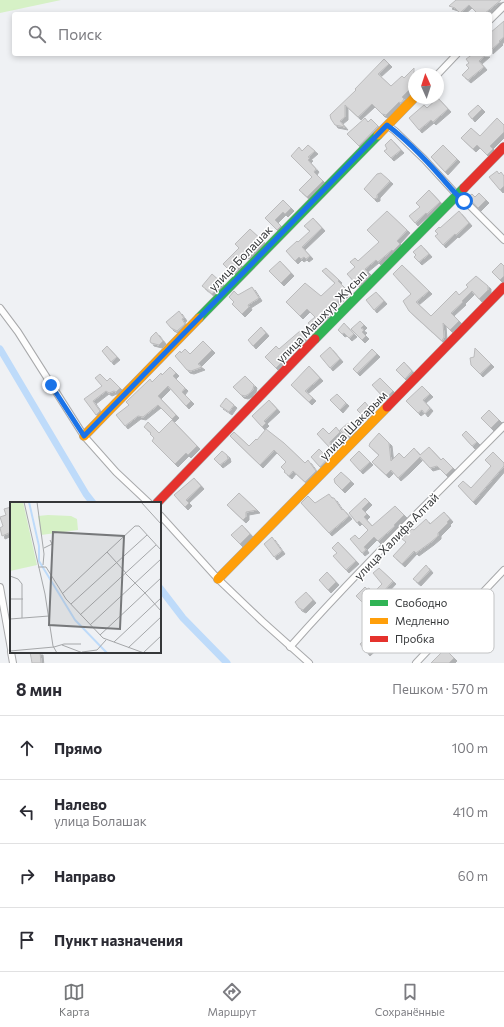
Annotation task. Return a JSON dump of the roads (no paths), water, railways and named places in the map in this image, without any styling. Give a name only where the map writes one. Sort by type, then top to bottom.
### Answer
[{"type":"street","points":[[492,18],[504,6]]},
{"type":"street","points":[[444,68],[455,56]]},
{"type":"street","name":"улица Болашак","points":[[84,436],[408,104]]},
{"type":"street","points":[[387,125],[424,159],[457,195],[504,240]]},
{"type":"street","name":"улица Машхур Жусып","points":[[158,502],[504,147]]},
{"type":"street","name":"улица Шакарым","points":[[218,579],[504,287]]},
{"type":"street","points":[[0,308],[18,332],[84,436],[116,472],[148,502]]},
{"type":"street","name":"улица Халифа Алтай","points":[[290,647],[386,546],[504,426]]},
{"type":"street","points":[[161,515],[218,579],[309,663]]},
{"type":"street","points":[[486,589],[504,570]]},
{"type":"street","points":[[0,587],[10,646]]},
{"type":"street","points":[[11,653],[13,663]]},
{"type":"street","points":[[416,663],[425,653]]},
{"type":"waterway","points":[[0,349],[92,502]]},
{"type":"waterway","points":[[161,589],[183,618],[227,663]]}]
